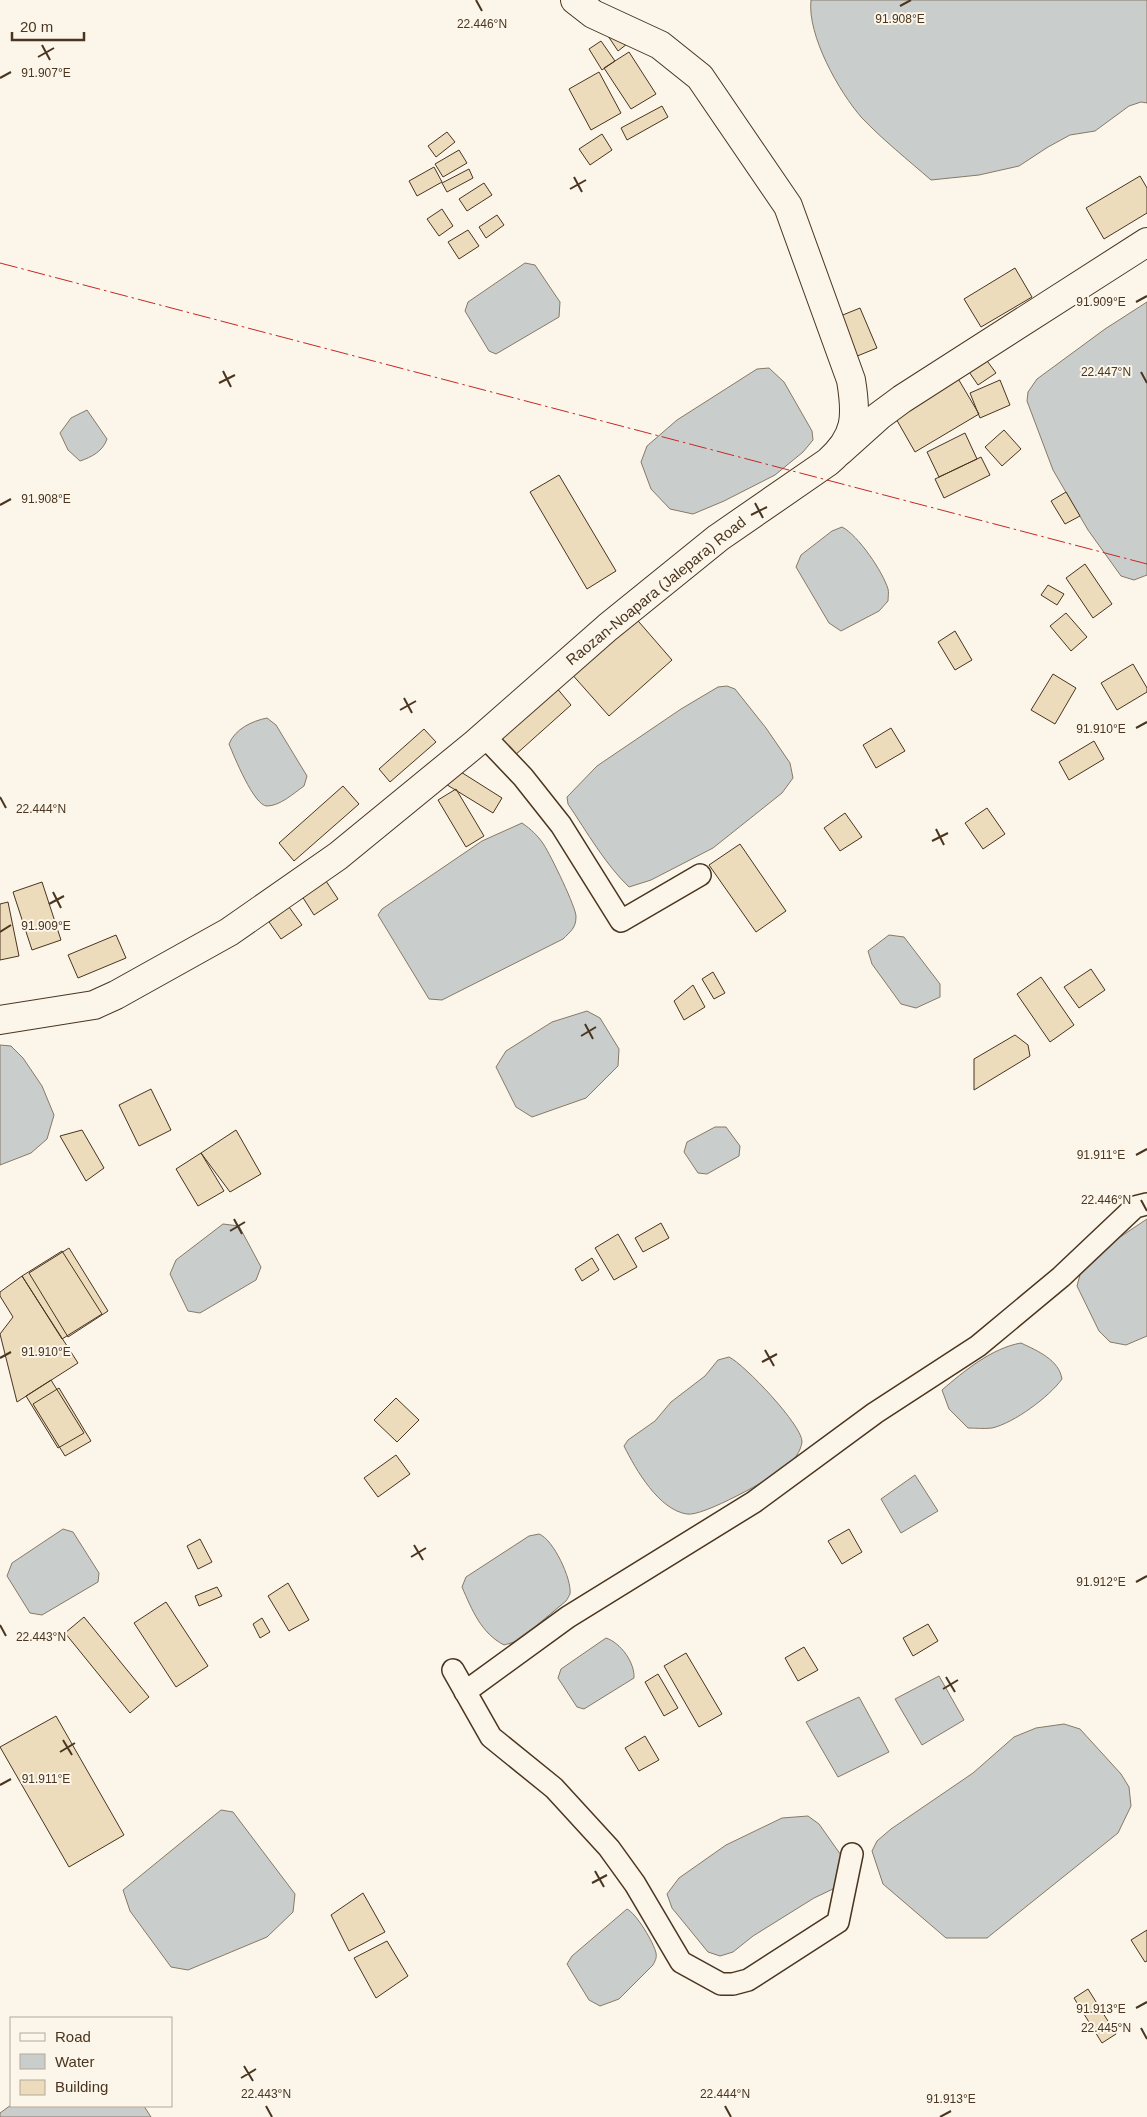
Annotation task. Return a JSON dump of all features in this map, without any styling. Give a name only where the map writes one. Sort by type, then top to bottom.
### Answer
[{"type":"main road","name":"Raozan-Noapara (Jalepara) Road","points":[[0,1020],[94,1005],[116,996],[229,932],[338,856],[484,736],[608,627],[718,538],[809,476],[840,451],[851,434],[855,402],[851,380],[788,206],[700,77],[660,45],[593,14],[575,0]]},
{"type":"main road","points":[[840,451],[902,399],[1147,242]]},
{"type":"street","points":[[484,736],[522,777],[561,825],[621,921],[700,874]]},
{"type":"street","points":[[465,1692],[568,1617],[754,1502],[875,1413],[978,1346],[1061,1277],[1135,1207],[1147,1204]]},
{"type":"street","points":[[453,1670],[491,1737],[554,1788],[609,1848],[635,1884],[681,1962],[720,1984],[733,1984],[748,1980],[838,1922],[852,1854]]},
{"type":"water","points":[[811,0],[1147,0],[1147,103],[1141,102],[1129,106],[1095,131],[1070,135],[1019,166],[979,175],[931,180],[870,126],[844,94],[819,46],[811,14]]},
{"type":"water","points":[[525,263],[535,265],[560,302],[559,317],[496,354],[489,351],[465,311],[468,302]]},
{"type":"water","points":[[1147,302],[1147,575],[1134,580],[1121,576],[1088,530],[1053,470],[1027,401],[1028,392],[1037,379],[1105,329]]},
{"type":"water","points":[[769,368],[784,382],[812,431],[813,440],[803,452],[775,475],[724,501],[693,514],[670,509],[651,489],[641,462],[647,446],[677,420],[757,369]]},
{"type":"water","points":[[87,410],[107,439],[103,447],[96,453],[80,461],[68,450],[60,433],[71,418]]},
{"type":"water","points":[[842,527],[855,538],[875,564],[888,589],[888,601],[879,611],[841,631],[829,623],[796,567],[801,555],[832,531]]},
{"type":"water","points":[[727,686],[735,689],[766,728],[790,763],[793,778],[782,793],[713,848],[651,880],[629,887],[597,847],[568,804],[567,797],[597,766],[681,709],[718,687]]},
{"type":"water","points":[[267,718],[276,725],[307,776],[304,786],[282,802],[267,806],[256,798],[251,790],[229,744],[235,734],[245,726]]},
{"type":"water","points":[[522,823],[532,830],[542,842],[557,870],[575,912],[576,921],[574,927],[563,939],[442,1000],[429,999],[378,915],[382,909],[482,841]]},
{"type":"water","points":[[889,935],[904,937],[940,984],[940,997],[916,1008],[901,1004],[872,964],[868,951]]},
{"type":"water","points":[[587,1011],[600,1018],[619,1049],[618,1066],[586,1098],[532,1117],[516,1107],[496,1067],[506,1051],[552,1022]]},
{"type":"water","points":[[0,1045],[11,1046],[23,1058],[42,1086],[54,1115],[47,1139],[31,1153],[0,1165]]},
{"type":"water","points":[[715,1127],[726,1127],[740,1146],[739,1156],[707,1174],[698,1173],[684,1152],[687,1142]]},
{"type":"water","points":[[1147,1219],[1147,1336],[1126,1345],[1110,1342],[1099,1331],[1077,1286],[1081,1271],[1105,1247]]},
{"type":"water","points":[[223,1224],[239,1226],[261,1267],[256,1280],[200,1313],[188,1311],[170,1274],[176,1260]]},
{"type":"water","points":[[1021,1343],[1052,1361],[1057,1366],[1062,1379],[1049,1394],[1010,1421],[992,1428],[968,1428],[949,1409],[942,1390],[969,1368],[989,1355]]},
{"type":"water","points":[[729,1357],[747,1371],[783,1410],[800,1434],[802,1442],[800,1449],[786,1468],[737,1496],[695,1513],[687,1514],[677,1511],[667,1505],[650,1488],[624,1446],[628,1440],[655,1421],[671,1402],[705,1376],[718,1360]]},
{"type":"water","points":[[915,1475],[938,1511],[901,1533],[881,1499]]},
{"type":"water","points":[[63,1529],[73,1532],[99,1573],[98,1582],[42,1615],[30,1613],[7,1576],[12,1563]]},
{"type":"water","points":[[539,1534],[550,1543],[560,1560],[568,1579],[570,1594],[566,1601],[518,1641],[504,1645],[483,1627],[462,1587],[466,1577],[529,1536]]},
{"type":"water","points":[[606,1638],[617,1644],[626,1654],[634,1672],[634,1678],[584,1709],[577,1707],[558,1678],[561,1669]]},
{"type":"water","points":[[939,1676],[964,1720],[922,1745],[895,1699]]},
{"type":"water","points":[[859,1697],[889,1752],[838,1777],[806,1722]]},
{"type":"water","points":[[1064,1724],[1080,1729],[1121,1774],[1129,1787],[1131,1806],[1118,1833],[987,1938],[946,1938],[883,1884],[872,1851],[877,1841],[891,1829],[973,1773],[1014,1737],[1036,1728]]},
{"type":"water","points":[[221,1810],[233,1812],[295,1894],[293,1912],[267,1937],[188,1970],[171,1967],[130,1911],[123,1890]]},
{"type":"water","points":[[808,1816],[819,1824],[843,1858],[839,1878],[833,1889],[814,1898],[753,1936],[733,1952],[720,1956],[708,1952],[672,1908],[667,1894],[679,1878],[726,1845],[782,1818]]},
{"type":"water","points":[[627,1909],[640,1922],[655,1948],[656,1959],[653,1965],[619,1999],[600,2006],[589,2000],[567,1964],[572,1956]]},
{"type":"water","points":[[10,2106],[145,2107],[151,2117],[0,2117],[0,2113]]},
{"type":"building","points":[[606,33],[627,44],[618,51]]},
{"type":"building","points":[[601,41],[615,61],[602,70],[589,49]]},
{"type":"building","points":[[629,52],[656,94],[631,109],[604,68]]},
{"type":"building","points":[[599,72],[621,113],[591,130],[569,89]]},
{"type":"building","points":[[662,106],[668,117],[627,140],[621,128]]},
{"type":"building","points":[[447,132],[455,142],[436,157],[428,146]]},
{"type":"building","points":[[602,134],[612,150],[590,165],[579,149]]},
{"type":"building","points":[[459,150],[467,163],[443,177],[435,164]]},
{"type":"building","points":[[434,167],[442,182],[417,196],[409,181]]},
{"type":"building","points":[[469,169],[473,178],[447,192],[442,183]]},
{"type":"building","points":[[1140,176],[1147,188],[1147,213],[1104,239],[1086,208]]},
{"type":"building","points":[[484,183],[492,195],[467,211],[459,199]]},
{"type":"building","points":[[442,209],[453,226],[439,236],[427,219]]},
{"type":"building","points":[[497,215],[504,225],[486,238],[479,227]]},
{"type":"building","points":[[468,230],[479,246],[459,259],[448,242]]},
{"type":"building","points":[[1015,268],[1032,297],[981,327],[964,299]]},
{"type":"building","points":[[860,308],[877,348],[845,361],[828,321]]},
{"type":"building","points":[[982,354],[996,373],[978,385],[965,366]]},
{"type":"building","points":[[950,365],[979,414],[915,452],[887,403]]},
{"type":"building","points":[[1000,380],[1010,405],[980,418],[970,393]]},
{"type":"building","points":[[1004,430],[1021,449],[1002,466],[985,447]]},
{"type":"building","points":[[965,433],[977,459],[939,477],[927,452]]},
{"type":"building","points":[[981,457],[990,475],[944,498],[935,479]]},
{"type":"building","points":[[559,475],[616,571],[587,589],[530,492]]},
{"type":"building","points":[[1066,492],[1080,516],[1065,524],[1051,501]]},
{"type":"building","points":[[1085,564],[1112,604],[1093,618],[1066,578]]},
{"type":"building","points":[[1048,585],[1064,594],[1057,605],[1041,595]]},
{"type":"building","points":[[626,607],[672,660],[609,716],[562,663]]},
{"type":"building","points":[[1066,613],[1087,637],[1071,651],[1050,626]]},
{"type":"building","points":[[955,631],[972,660],[955,670],[938,642]]},
{"type":"building","points":[[1133,664],[1147,688],[1147,692],[1117,710],[1101,683]]},
{"type":"building","points":[[545,674],[571,705],[514,756],[487,725]]},
{"type":"building","points":[[1053,674],[1076,688],[1055,724],[1031,710]]},
{"type":"building","points":[[891,728],[905,751],[876,768],[863,745]]},
{"type":"building","points":[[424,729],[436,742],[390,782],[379,769]]},
{"type":"building","points":[[1094,741],[1104,759],[1069,780],[1059,762]]},
{"type":"building","points":[[453,767],[502,798],[493,813],[444,783]]},
{"type":"building","points":[[343,786],[359,804],[294,861],[279,843]]},
{"type":"building","points":[[456,789],[484,836],[466,847],[438,800]]},
{"type":"building","points":[[987,808],[1005,834],[983,849],[965,823]]},
{"type":"building","points":[[845,813],[862,837],[840,851],[824,828]]},
{"type":"building","points":[[740,844],[786,911],[756,932],[709,865]]},
{"type":"building","points":[[324,878],[338,899],[314,915],[300,893]]},
{"type":"building","points":[[42,882],[61,940],[32,950],[13,892]]},
{"type":"building","points":[[8,902],[19,956],[0,960],[0,904]]},
{"type":"building","points":[[289,907],[302,925],[281,939],[269,922]]},
{"type":"building","points":[[116,935],[126,958],[78,978],[68,955]]},
{"type":"building","points":[[1091,969],[1105,990],[1079,1008],[1064,987]]},
{"type":"building","points":[[713,972],[725,993],[714,999],[702,979]]},
{"type":"building","points":[[1041,977],[1074,1025],[1050,1042],[1017,994]]},
{"type":"building","points":[[693,985],[705,1007],[684,1020],[674,1001]]},
{"type":"building","points":[[1015,1035],[1028,1045],[1030,1056],[974,1090],[974,1059]]},
{"type":"building","points":[[151,1089],[171,1130],[139,1146],[119,1105]]},
{"type":"building","points":[[82,1130],[104,1168],[86,1181],[60,1136]]},
{"type":"building","points":[[236,1130],[261,1174],[230,1192],[201,1153]]},
{"type":"building","points":[[201,1153],[224,1191],[198,1206],[176,1169]]},
{"type":"building","points":[[661,1223],[669,1238],[643,1252],[635,1238]]},
{"type":"building","points":[[618,1234],[637,1267],[614,1280],[595,1248]]},
{"type":"building","points":[[69,1248],[108,1311],[68,1337],[29,1273]]},
{"type":"building","points":[[62,1251],[102,1314],[62,1339],[22,1276]]},
{"type":"building","points":[[592,1258],[599,1270],[582,1281],[575,1269]]},
{"type":"building","points":[[22,1276],[78,1363],[17,1402],[0,1334],[13,1317],[0,1296],[0,1292]]},
{"type":"building","points":[[51,1380],[84,1433],[58,1448],[26,1396]]},
{"type":"building","points":[[59,1388],[91,1441],[65,1456],[33,1404]]},
{"type":"building","points":[[396,1398],[419,1420],[397,1442],[374,1420]]},
{"type":"building","points":[[396,1455],[410,1474],[378,1497],[364,1478]]},
{"type":"building","points":[[849,1529],[862,1552],[842,1564],[828,1541]]},
{"type":"building","points":[[200,1539],[212,1562],[198,1569],[187,1546]]},
{"type":"building","points":[[288,1583],[309,1620],[289,1631],[268,1596]]},
{"type":"building","points":[[217,1587],[222,1596],[199,1606],[195,1596]]},
{"type":"building","points":[[166,1602],[208,1666],[176,1687],[134,1623]]},
{"type":"building","points":[[84,1617],[149,1697],[130,1713],[65,1633]]},
{"type":"building","points":[[262,1618],[270,1632],[260,1638],[253,1624]]},
{"type":"building","points":[[928,1624],[938,1641],[913,1656],[903,1638]]},
{"type":"building","points":[[804,1647],[818,1670],[798,1681],[785,1658]]},
{"type":"building","points":[[686,1653],[722,1714],[699,1727],[664,1666]]},
{"type":"building","points":[[658,1674],[678,1708],[664,1716],[645,1682]]},
{"type":"building","points":[[56,1716],[124,1835],[69,1867],[0,1747]]},
{"type":"building","points":[[645,1736],[659,1760],[639,1771],[625,1748]]},
{"type":"building","points":[[363,1893],[385,1932],[349,1951],[331,1915]]},
{"type":"building","points":[[1147,1930],[1147,1961],[1145,1962],[1131,1940]]},
{"type":"building","points":[[387,1941],[408,1976],[376,1998],[354,1958]]},
{"type":"building","points":[[1088,1989],[1116,2034],[1102,2043],[1074,1998]]},
{"type":"power","points":[[0,263],[1147,564]]}]
